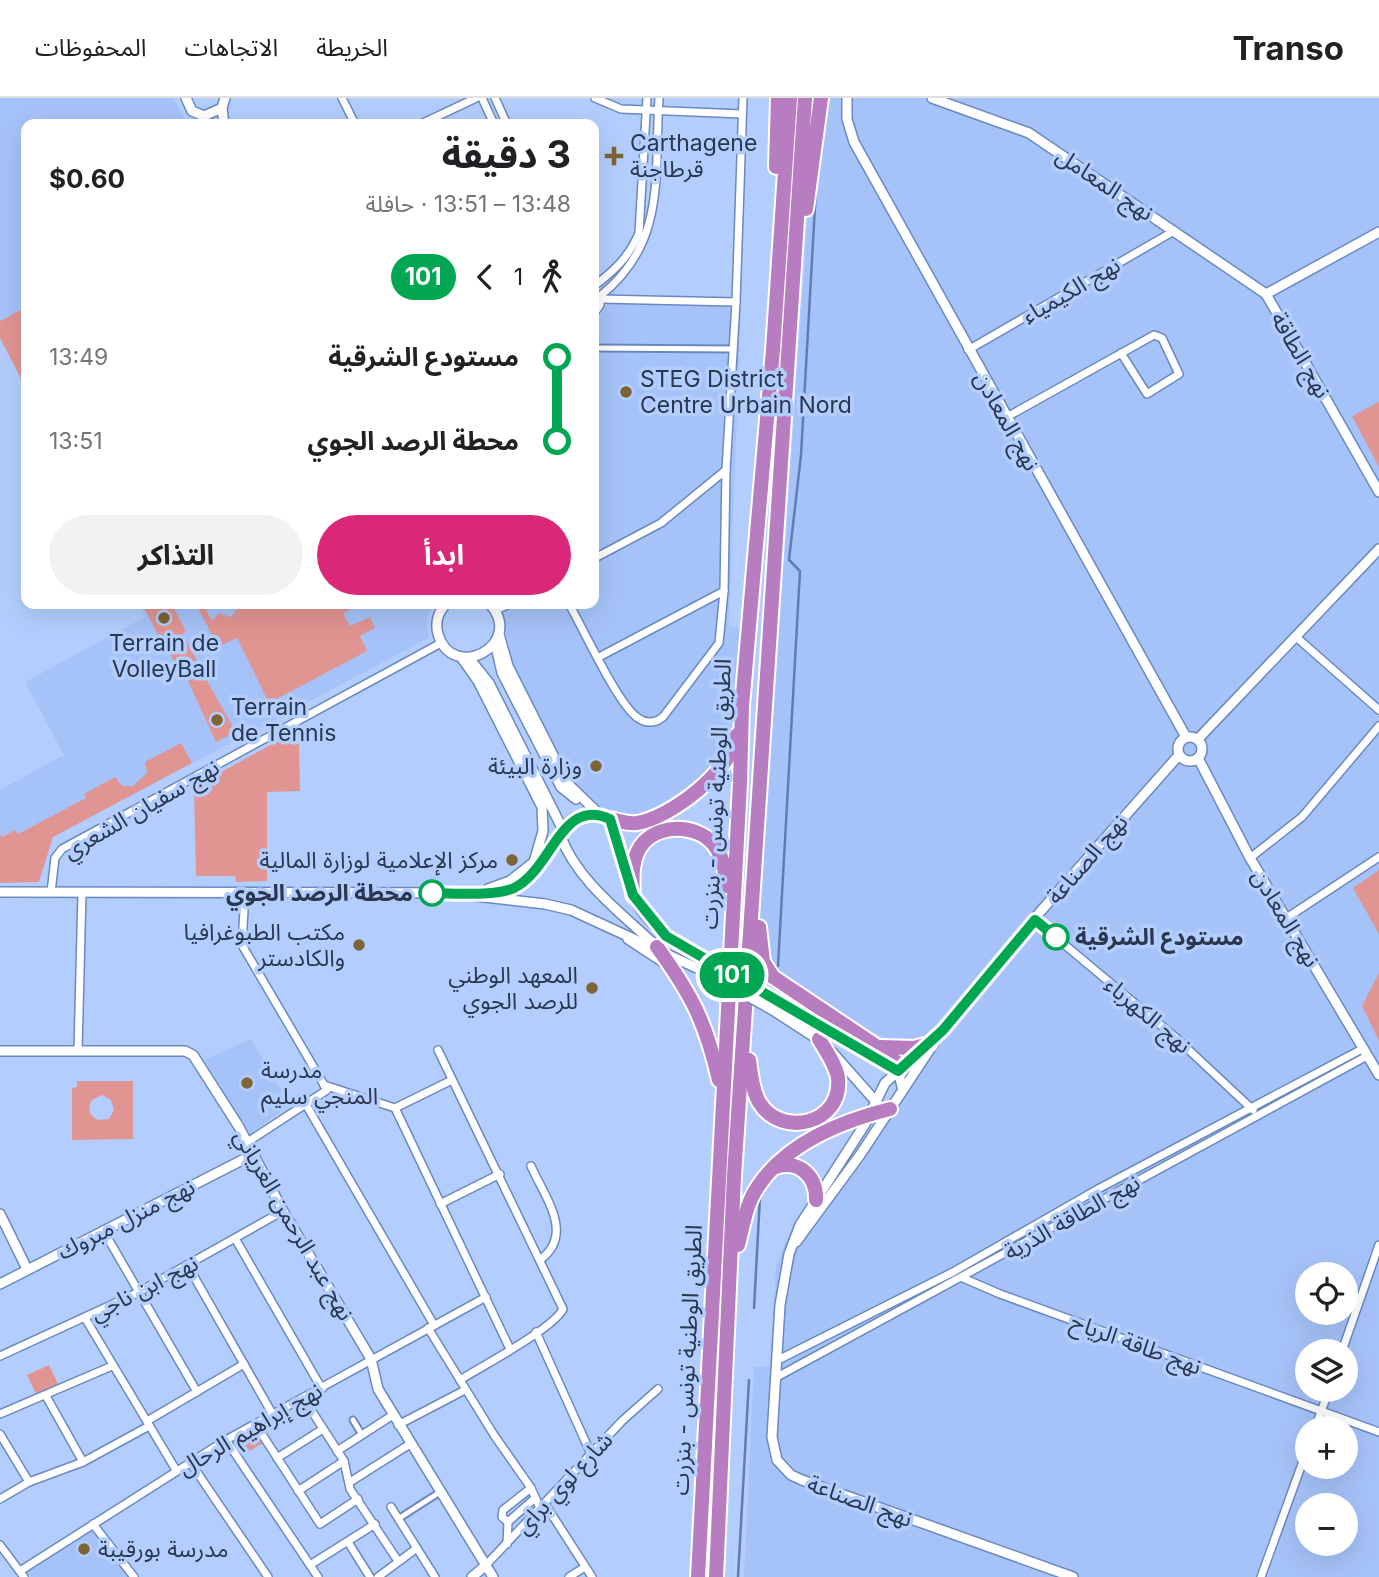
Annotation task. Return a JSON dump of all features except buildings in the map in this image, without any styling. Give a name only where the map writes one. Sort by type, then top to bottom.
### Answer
[{"type":"highway","points":[[778,98],[774,218],[779,246]]},
{"type":"highway","name":"الطريق الوطنية تونس - بنزرت","points":[[698,1577],[742,706],[790,98]]},
{"type":"highway","name":"الطريق الوطنية تونس - بنزرت","points":[[716,1577],[734,1175],[757,865],[775,524],[805,98]]},
{"type":"highway","points":[[798,226],[806,211],[821,98]]},
{"type":"highway","points":[[604,816],[625,823],[649,819],[702,786],[723,765],[737,739],[742,706]]},
{"type":"highway","points":[[633,895],[633,865],[643,843],[665,830],[689,829],[716,846],[723,860],[732,910]]},
{"type":"highway","points":[[757,865],[760,948],[766,968],[784,987],[892,1057],[898,1071]]},
{"type":"highway","points":[[657,947],[693,1000],[706,1030],[722,1093]]},
{"type":"highway","points":[[746,1031],[757,1100],[771,1116],[795,1125],[815,1120],[824,1113],[837,1088],[834,1067],[819,1039]]},
{"type":"highway","points":[[873,1046],[893,1049],[929,1044]]},
{"type":"highway","points":[[731,1281],[751,1198],[772,1168],[808,1140],[873,1108],[893,1106]]},
{"type":"highway","points":[[772,1168],[789,1164],[804,1170],[814,1184],[816,1200]]},
{"type":"street","points":[[186,98],[188,105],[201,119]]},
{"type":"street","points":[[342,98],[352,119]]},
{"type":"street","points":[[432,119],[476,98]]},
{"type":"street","points":[[482,98],[492,119]]},
{"type":"street","points":[[495,98],[505,119]]},
{"type":"street","points":[[595,98],[621,109],[743,114]]},
{"type":"street","points":[[599,282],[623,261],[639,233],[647,98]]},
{"type":"street","points":[[600,298],[619,281],[647,238],[653,214],[659,98]]},
{"type":"street","points":[[572,609],[628,708],[644,721],[658,722],[717,648],[724,591],[726,470],[734,349],[743,98]]},
{"type":"street","name":"نهج المعادن","points":[[847,98],[847,119],[854,142],[1005,418],[1186,737]]},
{"type":"street","name":"نهج المعامل","points":[[932,98],[1029,133],[1266,293]]},
{"type":"street","points":[[197,114],[211,116],[226,101]]},
{"type":"street","points":[[224,119],[226,101]]},
{"type":"street","name":"نهج الكيمياء","points":[[968,350],[1174,231]]},
{"type":"street","name":"نهج الطاقة","points":[[1379,232],[1266,293],[1379,492]]},
{"type":"street","points":[[600,298],[736,302]]},
{"type":"street","points":[[1005,418],[1121,353],[1158,335],[1179,374],[1147,394],[1121,353]]},
{"type":"street","points":[[599,348],[734,349]]},
{"type":"street","points":[[599,556],[661,523],[726,470]]},
{"type":"street","points":[[1198,740],[1378,552]]},
{"type":"street","points":[[599,657],[724,591]]},
{"type":"street","points":[[441,609],[437,631],[441,643],[465,657],[489,683],[562,833],[568,854],[583,876],[657,947]]},
{"type":"street","points":[[494,609],[500,622],[497,639],[508,666],[560,771],[584,802],[604,816],[633,895],[666,936],[703,960],[898,1071],[903,1090]]},
{"type":"street","points":[[1295,636],[1379,710]]},
{"type":"street","points":[[465,657],[484,653],[497,639]]},
{"type":"street","name":"نهج سفيان الشعري","points":[[51,892],[55,858],[62,849],[441,643]]},
{"type":"street","points":[[465,657],[541,802],[543,814],[541,842],[534,862],[510,881],[480,892]]},
{"type":"street","points":[[1250,858],[1302,817],[1379,726]]},
{"type":"street","points":[[1186,737],[1198,740],[1202,749],[1198,758],[1186,761],[1179,755],[1178,746],[1186,737]]},
{"type":"street","name":"نهج الصناعة","points":[[1073,1577],[791,1475],[777,1460],[774,1449],[780,1305],[800,1225],[873,1108],[882,1087],[943,1030],[1179,755]]},
{"type":"street","name":"نهج المعادن","points":[[1198,758],[1250,858],[1379,1075]]},
{"type":"street","points":[[0,892],[462,893],[512,889],[530,878],[576,816],[604,816]]},
{"type":"street","points":[[1285,919],[1379,857]]},
{"type":"street","points":[[78,1051],[82,892]]},
{"type":"street","points":[[245,892],[243,945],[327,1090],[246,1143]]},
{"type":"street","points":[[462,893],[474,898],[545,904],[600,922],[657,947],[771,1009],[819,1039],[873,1108]]},
{"type":"street","name":"نهج الكهرباء","points":[[1035,920],[1175,1037],[1257,1114]]},
{"type":"street","points":[[600,922],[672,968]]},
{"type":"street","name":"نهج الصناعة","points":[[793,1246],[893,1106],[943,1030]]},
{"type":"street","points":[[438,1050],[563,1309],[560,1315],[536,1332],[460,1380]]},
{"type":"street","name":"نهج عبد الرحمن الغرياني","points":[[0,1051],[185,1051],[193,1055],[371,1359],[378,1389],[398,1424],[493,1577]]},
{"type":"street","name":"نهج الطاقة الذرية","points":[[778,1360],[953,1272],[1251,1107],[1366,1052]]},
{"type":"street","name":"نهج الطاقة الذرية","points":[[777,1377],[964,1278],[1366,1052]]},
{"type":"street","points":[[324,1085],[394,1108],[452,1080]]},
{"type":"street","points":[[305,1103],[466,1390],[531,1488],[534,1499],[542,1506],[592,1577]]},
{"type":"street","points":[[394,1108],[510,1349]]},
{"type":"street","name":"نهج منزل مبروك","points":[[0,1283],[252,1155]]},
{"type":"street","points":[[531,1166],[558,1228],[556,1244],[540,1260]]},
{"type":"street","points":[[440,1204],[500,1174]]},
{"type":"street","name":"نهج ابن ناجي","points":[[0,1356],[137,1293],[236,1240],[283,1211]]},
{"type":"street","points":[[0,1214],[27,1269]]},
{"type":"street","points":[[103,1230],[137,1293],[197,1392]]},
{"type":"street","points":[[236,1240],[322,1389]]},
{"type":"street","points":[[1346,1339],[1379,1245]]},
{"type":"street","points":[[188,1266],[273,1415]]},
{"type":"street","name":"نهج طاقة الرياح","points":[[953,1272],[1013,1299],[1379,1432]]},
{"type":"street","name":"نهج إبراهيم الرحال","points":[[21,1575],[93,1524],[226,1440],[486,1297]]},
{"type":"street","points":[[85,1318],[176,1471]]},
{"type":"street","points":[[536,1332],[591,1454]]},
{"type":"street","points":[[0,1499],[29,1482],[83,1462],[244,1364]]},
{"type":"street","points":[[0,1415],[112,1366]]},
{"type":"street","name":"شارع لوي براي","points":[[472,1577],[658,1389]]},
{"type":"street","points":[[398,1424],[466,1390]]},
{"type":"street","points":[[46,1396],[83,1462]]},
{"type":"street","points":[[304,1399],[344,1461],[350,1489],[398,1561]]},
{"type":"street","points":[[1320,1416],[1325,1402]]},
{"type":"street","points":[[337,1451],[393,1415]]},
{"type":"street","points":[[353,1420],[362,1435]]},
{"type":"street","points":[[256,1425],[320,1524],[358,1499]]},
{"type":"street","points":[[277,1458],[323,1429]]},
{"type":"street","points":[[0,1434],[29,1482]]},
{"type":"street","points":[[226,1440],[318,1577]]},
{"type":"street","points":[[350,1482],[411,1444]]},
{"type":"street","points":[[298,1491],[344,1461]]},
{"type":"street","points":[[190,1462],[268,1577]]},
{"type":"street","points":[[1261,1577],[1296,1479]]},
{"type":"street","points":[[508,1522],[502,1517],[503,1510],[531,1488]]},
{"type":"street","points":[[398,1519],[440,1492]]},
{"type":"street","points":[[507,1544],[508,1522],[534,1499]]},
{"type":"street","points":[[391,1507],[435,1577]]},
{"type":"street","points":[[93,1524],[134,1577]]},
{"type":"street","points":[[310,1565],[375,1524]]},
{"type":"street","points":[[348,1542],[370,1577]]},
{"type":"street","points":[[1,1547],[21,1575]]},
{"type":"street","points":[[378,1577],[417,1548]]},
{"type":"street","points":[[569,1577],[585,1567]]},
{"type":"shaded area","points":[[0,98],[173,98],[184,119],[21,119],[21,378],[0,338]]},
{"type":"shaded area","points":[[816,98],[1379,98],[1379,1577],[744,1577],[754,1367],[770,1366],[776,1268],[786,1240],[807,1206],[821,1213],[926,1063],[886,1038],[850,1021],[757,955]]},
{"type":"shaded area","points":[[608,303],[741,306],[729,627],[744,628],[735,729],[723,758],[692,784],[648,812],[632,816],[619,815],[595,806],[572,783],[513,665],[498,609],[599,609],[600,316]]},
{"type":"shaded area","points":[[21,310],[21,378],[0,338],[0,321]]},
{"type":"shaded area","points":[[1379,402],[1379,467],[1352,416]]},
{"type":"shaded area","points":[[141,609],[429,609],[427,624],[429,638],[6,862],[0,851],[0,790],[64,755],[25,682],[145,617]]},
{"type":"shaded area","name":"Terrain de VolleyBall","points":[[145,609],[174,609],[186,632],[163,644]]},
{"type":"shaded area","points":[[199,609],[206,609],[212,621],[219,613],[231,617],[237,609],[351,609],[343,613],[350,626],[370,617],[375,628],[360,636],[367,651],[269,703],[237,638],[218,647]]},
{"type":"shaded area","points":[[184,635],[200,667],[182,677],[165,645]]},
{"type":"shaded area","points":[[203,674],[236,732],[216,742],[188,681]]},
{"type":"shaded area","points":[[292,733],[299,745],[300,791],[267,792],[267,881],[236,882],[235,876],[196,876],[194,787]]},
{"type":"shaded area","points":[[181,743],[192,763],[53,837],[39,882],[0,883],[0,834],[2,837],[15,830],[18,834],[86,798],[84,794],[115,777],[122,786],[133,786],[147,773],[145,762]]},
{"type":"shaded area","points":[[1379,870],[1379,934],[1353,888]]},
{"type":"shaded area","points":[[1379,973],[1379,1041],[1362,1006]]},
{"type":"shaded area","name":"مدرسة المنجي سليم","points":[[251,1039],[290,1105],[250,1134],[204,1060]]},
{"type":"shaded area","points":[[77,1081],[133,1081],[133,1139],[72,1140],[72,1088],[77,1087]],"holes":[[[102,1095],[111,1100],[114,1110],[109,1119],[98,1120],[91,1114],[89,1109],[92,1100]]]},
{"type":"shaded area","points":[[49,1365],[58,1384],[36,1394],[27,1375]]},
{"type":"shaded area","points":[[254,1428],[263,1443],[241,1456],[231,1441]]},
{"type":"shaded area","name":"مدرسة بورقيبة","points":[[93,1528],[128,1577],[31,1577],[27,1571]]},
{"type":"waterway","points":[[778,966],[800,571],[789,560],[801,455],[816,189]]},
{"type":"waterway","points":[[754,1308],[760,1197]]},
{"type":"waterway","points":[[738,1577],[749,1380]]},
{"type":"bus line","name":"101","points":[[432,893],[492,893],[512,889],[538,870],[568,823],[576,816],[598,813],[610,819],[616,832],[633,895],[666,936],[880,1063],[898,1071],[943,1030],[1035,920],[1056,937]]},
{"type":"place","name":"Carthagene قرطاجنة","points":[[614,156]]},
{"type":"place","name":"STEG District Centre Urbain Nord","points":[[626,392]]},
{"type":"place","name":"Terrain de VolleyBall","points":[[164,618]]},
{"type":"place","name":"Terrain de Tennis","points":[[217,720]]},
{"type":"place","name":"وزارة البيئة","points":[[596,766]]},
{"type":"place","name":"مركز الإعلامية لوزارة المالية","points":[[512,860]]},
{"type":"place","name":"محطة الرصد الجوي","points":[[432,893]]},
{"type":"place","name":"مستودع الشرقية","points":[[1056,937]]},
{"type":"place","name":"مكتب الطبوغرافيا والكادستر","points":[[359,945]]},
{"type":"place","name":"المعهد الوطني للرصد الجوي","points":[[592,988]]},
{"type":"place","name":"مدرسة المنجي سليم","points":[[247,1083]]},
{"type":"place","name":"مدرسة بورقيبة","points":[[84,1549]]}]
